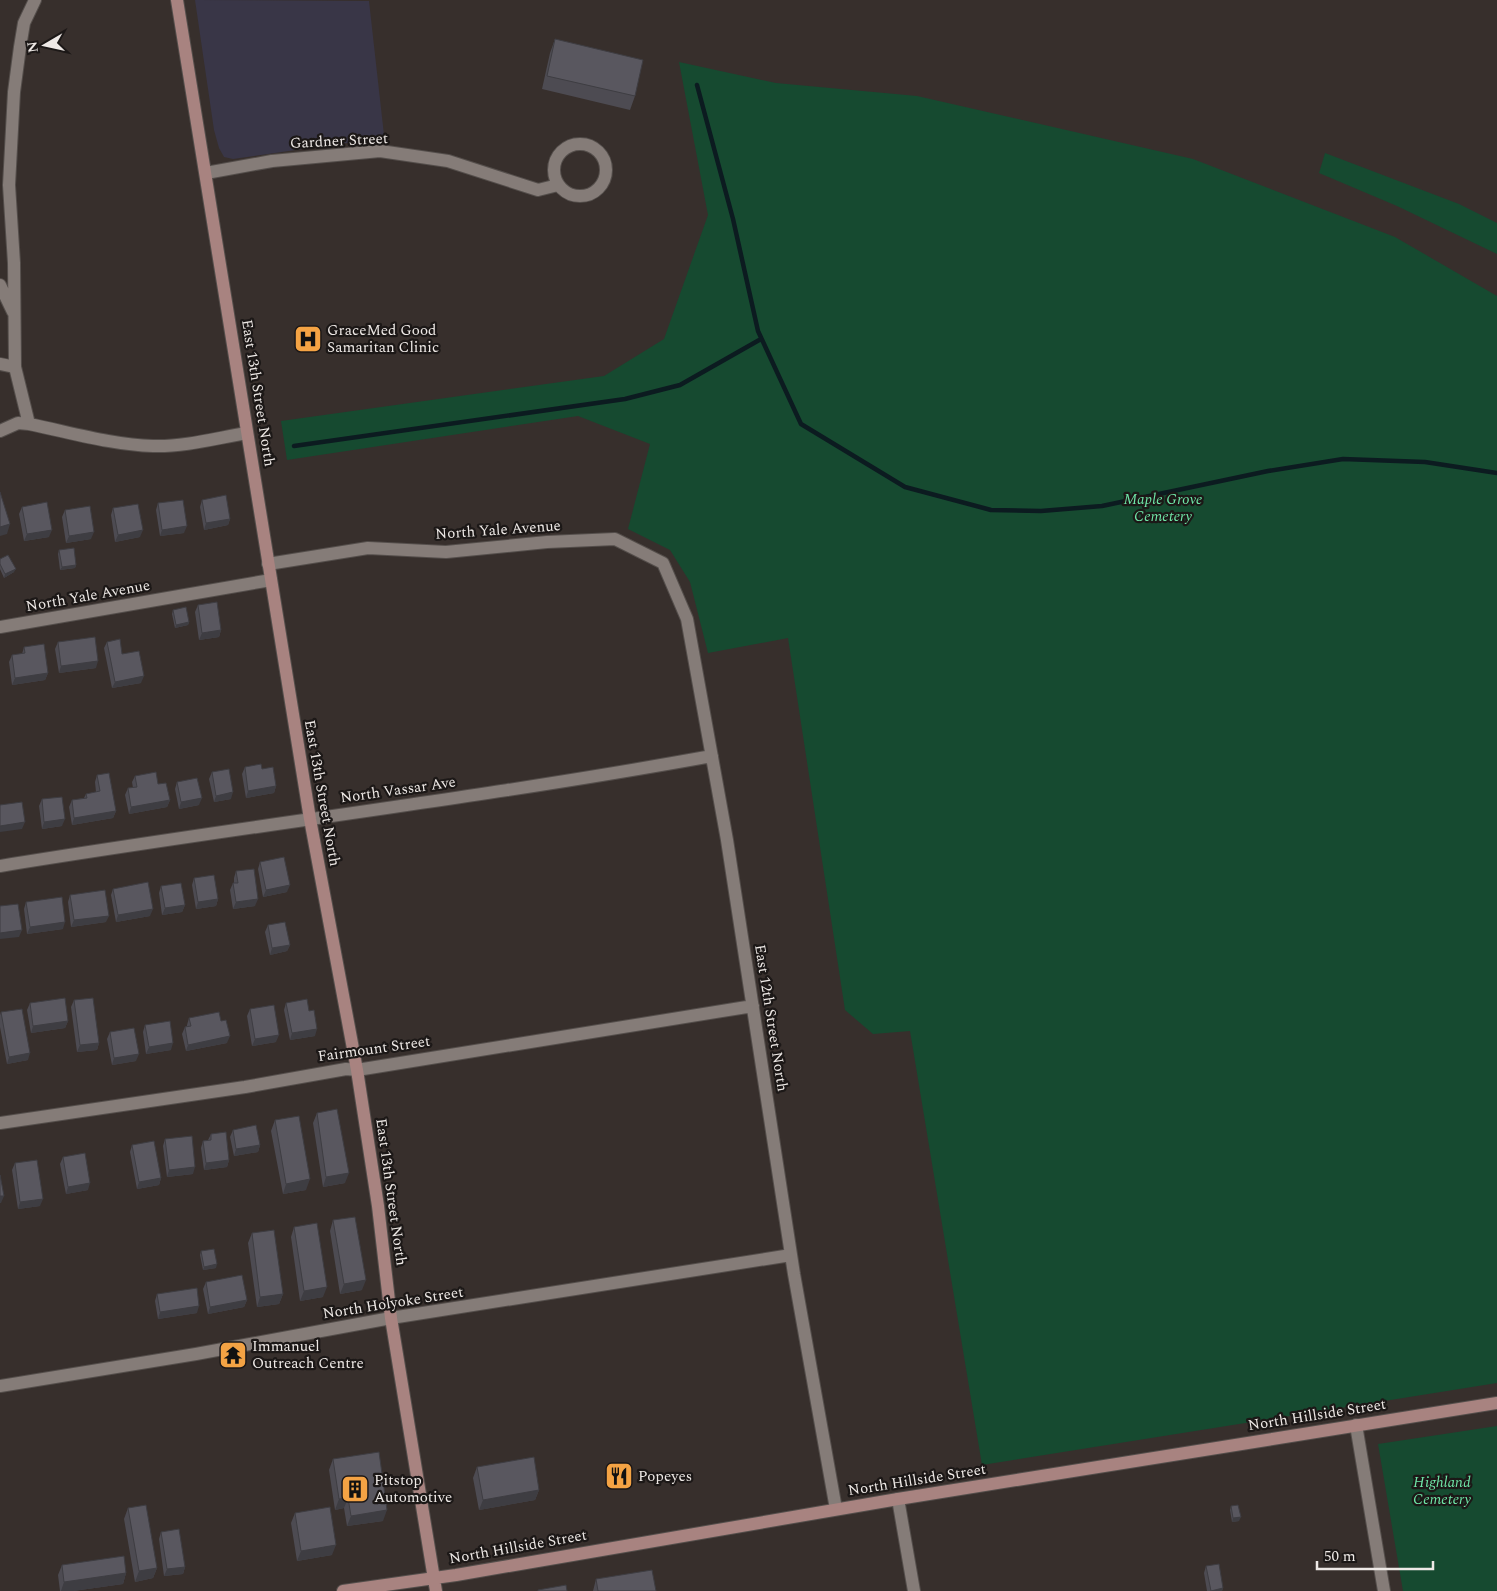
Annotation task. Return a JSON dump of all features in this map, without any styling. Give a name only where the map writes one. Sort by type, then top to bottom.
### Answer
[{"type":"main road","name":"East 13th Street North","points":[[177,0],[310,819],[357,1070],[378,1206],[391,1318],[436,1591]]},
{"type":"main road","name":"North Hillside Street","points":[[343,1591],[433,1578],[836,1509],[1497,1403]]},
{"type":"street","points":[[29,424],[15,367],[15,317],[9,185],[14,92],[24,23],[35,0]]},
{"type":"street","points":[[574,144],[584,144],[594,148],[601,155],[605,164],[606,174],[602,184],[595,191],[586,195],[575,196],[566,192],[558,185],[554,176],[554,165],[558,156],[565,148],[574,144]]},
{"type":"street","name":"Gardner Street","points":[[206,173],[272,162],[380,152],[448,161],[538,190],[558,185]]},
{"type":"street","points":[[0,285],[15,317]]},
{"type":"street","points":[[0,364],[15,367]]},
{"type":"street","points":[[0,431],[18,422],[123,443],[152,446],[172,445],[248,433]]},
{"type":"street","name":"North Yale Avenue","points":[[268,564],[368,548],[446,552],[547,542],[616,539],[638,550]]},
{"type":"street","name":"East 12th Street North","points":[[638,550],[663,563],[687,619],[712,756],[753,1006],[791,1255],[836,1509]]},
{"type":"street","name":"North Yale Avenue","points":[[0,627],[271,580]]},
{"type":"street","name":"North Vassar Ave","points":[[0,866],[184,836],[573,781],[712,756]]},
{"type":"street","name":"Fairmount Street","points":[[0,1123],[245,1087],[346,1069],[357,1070],[753,1006]]},
{"type":"street","name":"North Holyoke Street","points":[[0,1386],[196,1354],[391,1318],[791,1255]]},
{"type":"street","points":[[1356,1425],[1384,1591]]},
{"type":"street","points":[[898,1499],[914,1591]]},
{"type":"shaded area","points":[[195,0],[369,1],[385,144],[344,143],[233,159],[224,157],[219,148],[214,130]]},
{"type":"green space","name":"Maple Grove Cemetery","points":[[679,62],[776,83],[917,96],[1193,159],[1395,237],[1497,296],[1497,1383],[982,1465],[910,1031],[873,1034],[845,1010],[788,638],[708,653],[690,582],[670,550],[628,529],[650,444],[578,416],[287,460],[281,421],[604,376],[664,339],[708,215]]},
{"type":"green space","points":[[1325,153],[1459,204],[1497,223],[1497,254],[1397,206],[1319,173]]},
{"type":"green space","name":"Highland Cemetery","points":[[1497,1426],[1497,1591],[1403,1591],[1378,1444]]},
{"type":"building","points":[[555,39],[643,60],[635,96],[547,76]]},
{"type":"building","points":[[0,492],[10,524],[0,527]]},
{"type":"building","points":[[226,495],[230,519],[206,523],[202,500]]},
{"type":"building","points":[[183,500],[187,526],[162,530],[158,503]]},
{"type":"building","points":[[47,502],[52,530],[27,534],[22,507]]},
{"type":"building","points":[[138,504],[143,530],[118,535],[113,508]]},
{"type":"building","points":[[90,506],[94,532],[69,536],[65,510]]},
{"type":"building","points":[[74,548],[76,565],[62,567],[59,550]]},
{"type":"building","points":[[8,555],[16,569],[5,574],[0,564],[0,559]]},
{"type":"building","points":[[217,602],[221,630],[202,633],[198,605]]},
{"type":"building","points":[[186,607],[189,622],[176,625],[173,610]]},
{"type":"building","points":[[95,637],[98,661],[61,666],[58,642]]},
{"type":"building","points":[[120,639],[122,654],[139,651],[144,676],[115,682],[107,642]]},
{"type":"building","points":[[44,644],[48,673],[15,678],[12,655],[25,653],[24,647]]},
{"type":"building","points":[[261,764],[262,769],[273,767],[276,786],[248,791],[245,767]]},
{"type":"building","points":[[229,769],[233,792],[216,796],[212,772]]},
{"type":"building","points":[[156,772],[158,784],[166,783],[170,800],[131,807],[128,788],[137,787],[135,776]]},
{"type":"building","points":[[109,773],[116,811],[74,818],[72,800],[87,798],[86,794],[100,791],[97,775]]},
{"type":"building","points":[[197,778],[202,798],[181,802],[177,782]]},
{"type":"building","points":[[62,797],[65,819],[44,822],[42,799]]},
{"type":"building","points":[[22,802],[25,822],[0,826],[0,805]]},
{"type":"building","points":[[284,857],[290,885],[266,890],[260,862]]},
{"type":"building","points":[[254,869],[258,899],[236,902],[233,883],[238,883],[236,871]]},
{"type":"building","points":[[214,875],[218,899],[198,902],[194,878]]},
{"type":"building","points":[[148,882],[153,909],[118,915],[113,889]]},
{"type":"building","points":[[181,883],[185,905],[165,908],[161,886]]},
{"type":"building","points":[[105,890],[109,916],[74,920],[70,895]]},
{"type":"building","points":[[62,897],[65,922],[30,927],[26,902]]},
{"type":"building","points":[[18,904],[22,930],[0,933],[0,906]]},
{"type":"building","points":[[285,922],[290,945],[272,948],[268,925]]},
{"type":"building","points":[[65,998],[68,1021],[33,1026],[30,1003]]},
{"type":"building","points":[[93,998],[99,1043],[80,1045],[74,1000]]},
{"type":"building","points":[[307,999],[309,1011],[314,1010],[317,1029],[292,1033],[286,1003]]},
{"type":"building","points":[[274,1005],[279,1035],[255,1039],[250,1009]]},
{"type":"building","points":[[22,1009],[30,1053],[9,1057],[1,1012]]},
{"type":"building","points":[[219,1012],[221,1021],[226,1020],[230,1036],[188,1045],[185,1027],[191,1026],[189,1018]]},
{"type":"building","points":[[170,1021],[173,1043],[149,1047],[145,1025]]},
{"type":"building","points":[[134,1028],[139,1054],[114,1058],[110,1032]]},
{"type":"building","points":[[337,1109],[349,1173],[326,1177],[317,1113]]},
{"type":"building","points":[[299,1116],[310,1179],[286,1184],[275,1120]]},
{"type":"building","points":[[256,1125],[260,1145],[236,1149],[233,1130]]},
{"type":"building","points":[[226,1132],[229,1160],[206,1163],[203,1141],[211,1140],[211,1134]]},
{"type":"building","points":[[192,1136],[195,1167],[169,1170],[165,1139]]},
{"type":"building","points":[[154,1141],[161,1178],[139,1182],[132,1145]]},
{"type":"building","points":[[85,1153],[90,1183],[68,1187],[63,1157]]},
{"type":"building","points":[[37,1160],[43,1199],[20,1202],[15,1163]]},
{"type":"building","points":[[0,1175],[4,1196],[0,1196]]},
{"type":"building","points":[[355,1217],[366,1280],[344,1284],[333,1220]]},
{"type":"building","points":[[317,1223],[327,1287],[304,1291],[294,1227]]},
{"type":"building","points":[[274,1230],[283,1294],[260,1297],[252,1233]]},
{"type":"building","points":[[214,1249],[217,1264],[204,1267],[201,1251]]},
{"type":"building","points":[[242,1275],[247,1300],[210,1307],[206,1282]]},
{"type":"building","points":[[197,1288],[199,1306],[160,1312],[157,1294]]},
{"type":"building","name":"Pitstop Automotive","points":[[379,1452],[387,1510],[351,1516],[348,1498],[339,1499],[333,1459]]},
{"type":"building","points":[[534,1457],[539,1490],[483,1500],[477,1467]]},
{"type":"building","points":[[146,1505],[157,1568],[139,1571],[128,1508]]},
{"type":"building","points":[[1238,1505],[1241,1517],[1233,1518],[1231,1506]]},
{"type":"building","points":[[330,1507],[336,1545],[301,1551],[295,1513]]},
{"type":"building","points":[[179,1529],[185,1567],[167,1569],[161,1532]]},
{"type":"building","points":[[124,1556],[126,1573],[64,1582],[62,1565]]},
{"type":"building","points":[[1219,1564],[1223,1588],[1211,1591],[1206,1566]]},
{"type":"building","points":[[652,1570],[656,1591],[598,1591],[596,1579]]},
{"type":"building","points":[[566,1585],[567,1591],[538,1591],[538,1590]]},
{"type":"waterway","points":[[697,85],[733,219],[758,331],[801,424],[905,487],[991,510],[1041,511],[1102,506],[1268,471],[1343,459],[1425,462],[1497,473]]},
{"type":"waterway","points":[[294,446],[625,399],[680,385],[761,339]]},
{"type":"place","name":"GraceMed Good Samaritan Clinic","points":[[308,339]]},
{"type":"place","name":"Immanuel Outreach Centre","points":[[233,1355]]},
{"type":"place","name":"Popeyes","points":[[619,1476]]},
{"type":"place","name":"Pitstop Automotive","points":[[355,1489]]}]
